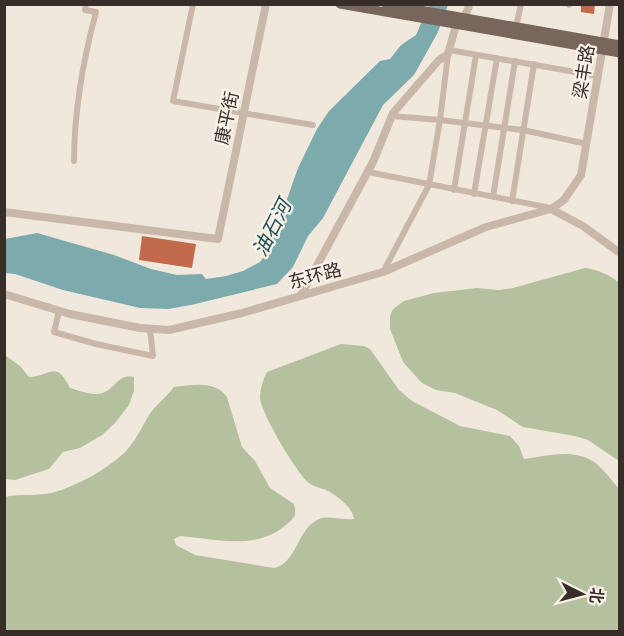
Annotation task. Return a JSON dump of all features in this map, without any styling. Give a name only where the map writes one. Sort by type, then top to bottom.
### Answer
[{"type":"main road","points":[[340,4],[460,22],[516,27],[620,53]]},
{"type":"main road","points":[[386,4],[405,13]]},
{"type":"main road","points":[[476,24],[603,47],[620,45]]},
{"type":"street","points":[[74,161],[77,104],[84,56],[96,12],[85,10],[86,4]]},
{"type":"street","points":[[193,4],[173,100],[313,125]]},
{"type":"street","name":"康平街","points":[[4,212],[218,239],[266,4]]},
{"type":"street","points":[[383,272],[429,185],[448,52],[470,4]]},
{"type":"street","points":[[516,27],[521,4]]},
{"type":"street","name":"梁丰路","points":[[587,144],[610,4]]},
{"type":"street","points":[[301,295],[368,172],[392,116],[448,52],[598,76]]},
{"type":"street","points":[[454,190],[476,55]]},
{"type":"street","points":[[474,194],[496,58]]},
{"type":"street","points":[[493,197],[514,61]]},
{"type":"street","points":[[512,201],[534,64]]},
{"type":"street","points":[[392,116],[523,129],[587,144]]},
{"type":"street","name":"东环路","points":[[4,294],[59,311],[150,329],[169,330],[242,313],[383,272],[486,227],[551,208],[564,200],[581,175],[587,144]]},
{"type":"street","points":[[368,172],[551,208],[583,226],[620,253]]},
{"type":"street","points":[[59,311],[54,332],[153,356],[150,329]]},
{"type":"green space","points":[[585,268],[603,273],[619,283],[619,461],[588,440],[523,427],[497,410],[455,393],[436,390],[422,383],[403,362],[390,329],[390,316],[393,309],[404,301],[434,293],[477,288],[499,290],[513,288]]},
{"type":"green space","points":[[341,344],[364,346],[370,349],[399,390],[412,401],[460,426],[510,436],[519,446],[524,459],[551,455],[578,455],[601,468],[619,489],[619,631],[5,631],[5,497],[55,492],[100,471],[127,450],[149,415],[174,387],[210,386],[227,397],[242,447],[255,461],[270,488],[294,504],[295,510],[295,516],[290,522],[263,538],[222,541],[180,536],[174,539],[176,545],[195,555],[274,568],[288,560],[305,531],[317,520],[321,518],[354,519],[349,508],[334,494],[311,485],[303,477],[273,429],[260,398],[267,372]]},
{"type":"green space","points":[[5,355],[20,366],[29,377],[52,371],[57,372],[61,374],[70,388],[96,394],[109,390],[124,377],[134,377],[134,391],[129,405],[102,435],[80,448],[63,452],[49,469],[15,480],[5,479]]},
{"type":"water","points":[[429,5],[448,5],[438,32],[414,75],[383,105],[323,218],[308,236],[293,267],[277,284],[191,305],[168,309],[140,308],[63,290],[15,274],[5,273],[5,239],[37,233],[114,255],[151,269],[177,275],[202,274],[206,279],[243,271],[260,262],[269,250],[298,168],[317,129],[329,111],[380,61],[390,59],[401,45],[416,35]]},
{"type":"building","points":[[581,4],[595,4],[594,14],[581,12]]},
{"type":"building","points":[[142,236],[196,244],[192,268],[139,260]]},
{"type":"water label","name":"油石河","points":[[272,228]]}]
